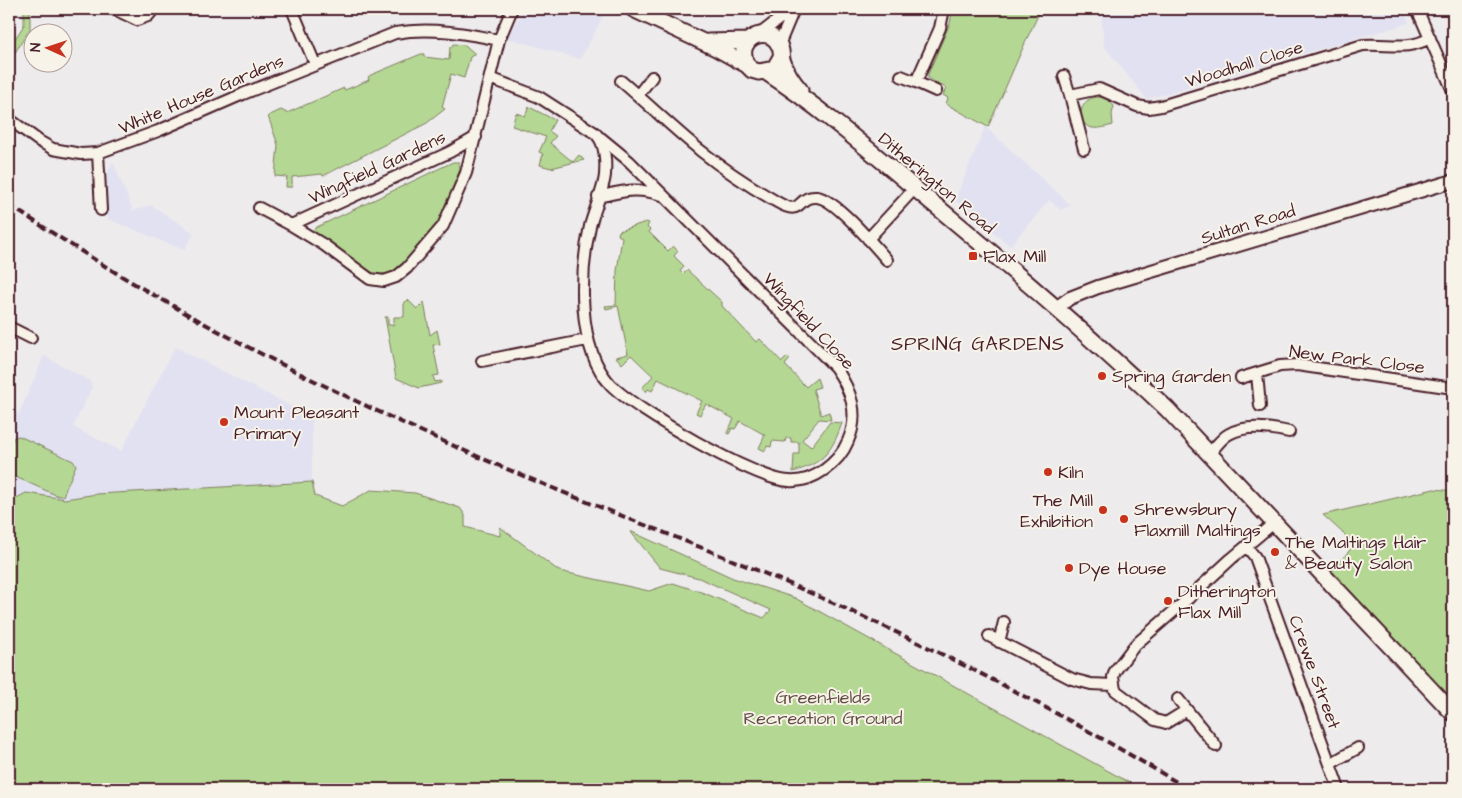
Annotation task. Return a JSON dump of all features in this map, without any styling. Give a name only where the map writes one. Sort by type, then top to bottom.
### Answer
[{"type":"main road","name":"Ditherington Road","points":[[632,9],[702,42],[747,65],[752,70],[766,72],[815,107],[915,188],[1056,308],[1167,409],[1453,713]]},
{"type":"main road","points":[[747,65],[744,57],[744,48],[754,38],[768,35],[775,38],[780,51],[774,69],[766,72]]},
{"type":"main road","name":"Ditherington Road","points":[[702,42],[754,38]]},
{"type":"main road","name":"Ditherington Road","points":[[780,51],[787,73],[794,84],[815,107]]},
{"type":"street","points":[[114,9],[137,20],[148,16],[154,9]]},
{"type":"street","points":[[292,9],[315,64]]},
{"type":"street","name":"Wingfield Gardens","points":[[259,208],[324,245],[370,279],[384,281],[396,277],[407,268],[444,226],[466,173],[499,40],[512,9]]},
{"type":"street","points":[[754,38],[793,9]]},
{"type":"street","points":[[780,51],[793,9]]},
{"type":"street","points":[[916,82],[940,28],[944,9]]},
{"type":"street","points":[[1417,9],[1453,91]]},
{"type":"street","name":"White House Gardens","points":[[9,119],[53,149],[81,154],[98,153],[158,131],[315,64],[394,33],[415,29],[439,30],[499,40]]},
{"type":"street","name":"Woodhall Close","points":[[1070,95],[1099,89],[1137,106],[1149,108],[1363,45],[1382,44],[1408,47],[1418,45],[1430,38]]},
{"type":"street","points":[[901,76],[936,91]]},
{"type":"street","points":[[1064,76],[1084,149]]},
{"type":"street","points":[[638,95],[652,77]]},
{"type":"street","name":"Wingfield Close","points":[[490,78],[539,97],[595,133],[629,161],[835,367],[845,381],[851,395],[854,411],[853,430],[846,445],[836,459],[808,480],[789,482],[769,477],[687,436],[634,404],[611,385],[596,365],[587,340],[583,316],[583,290],[590,227],[605,177],[605,158],[601,138]]},
{"type":"street","points":[[621,81],[700,150],[778,203],[788,208],[796,208],[804,200],[823,198],[836,206],[887,260]]},
{"type":"street","name":"Wingfield Gardens","points":[[291,225],[450,152],[476,137]]},
{"type":"street","points":[[98,153],[101,210]]},
{"type":"street","name":"Sultan Road","points":[[1056,308],[1070,298],[1098,287],[1453,181]]},
{"type":"street","points":[[868,239],[915,188]]},
{"type":"street","points":[[598,197],[625,191],[644,190],[663,195]]},
{"type":"street","points":[[9,326],[31,338]]},
{"type":"street","points":[[482,361],[587,340]]},
{"type":"street","name":"New Park Close","points":[[1241,378],[1280,366],[1297,365],[1453,388]]},
{"type":"street","points":[[1257,374],[1260,406]]},
{"type":"street","points":[[1209,454],[1224,437],[1236,431],[1262,428],[1289,432]]},
{"type":"street","points":[[1187,710],[1166,723],[1160,722],[1120,696],[1113,685],[1115,670],[1134,645],[1275,522]]},
{"type":"street","name":"Crewe Street","points":[[1247,547],[1259,568],[1340,789]]},
{"type":"street","points":[[999,642],[1004,622]]},
{"type":"street","points":[[989,636],[1072,679],[1091,684],[1113,685]]},
{"type":"street","points":[[1178,699],[1216,746]]},
{"type":"street","points":[[1330,764],[1358,748]]},
{"type":"shaded area","points":[[524,9],[601,9],[606,11],[580,59],[507,38]]},
{"type":"shaded area","points":[[1101,9],[1403,9],[1409,23],[1147,99],[1104,46]]},
{"type":"shaded area","points":[[985,127],[1071,205],[1061,210],[1049,200],[1010,246],[955,200]]},
{"type":"shaded area","points":[[113,162],[133,211],[151,205],[194,233],[184,250],[108,219],[105,177]]},
{"type":"shaded area","name":"Mount Pleasant Primary","points":[[175,347],[312,417],[312,482],[97,494],[65,499],[26,493],[9,502],[9,409],[19,414],[44,356],[90,381],[92,387],[73,427],[121,451]]},
{"type":"green space","points":[[24,9],[30,9],[30,22],[24,22]]},
{"type":"green space","points":[[953,9],[1041,9],[988,127],[946,104],[948,98],[943,95],[946,88],[928,78],[950,23]]},
{"type":"green space","points":[[22,28],[22,42],[9,62],[9,48]]},
{"type":"green space","points":[[453,44],[465,45],[475,54],[470,57],[464,78],[451,74],[442,107],[445,109],[427,123],[323,176],[322,174],[292,177],[292,187],[286,187],[287,177],[275,176],[278,145],[268,116],[281,110],[287,113],[344,88],[345,90],[369,80],[368,77],[371,75],[421,54],[424,54],[424,57],[449,60],[450,47]]},
{"type":"green space","points":[[1105,97],[1114,106],[1112,114],[1113,125],[1092,128],[1083,122],[1081,110],[1088,100]]},
{"type":"green space","points":[[529,107],[555,120],[549,131],[556,136],[550,143],[573,162],[579,155],[584,160],[551,168],[540,165],[543,154],[539,152],[546,137],[512,126],[516,113],[525,116]]},
{"type":"green space","points":[[453,162],[459,162],[460,169],[441,218],[401,267],[387,274],[374,274],[315,236],[312,232],[315,228]]},
{"type":"green space","points":[[646,222],[649,223],[647,227],[650,230],[649,232],[668,251],[673,246],[678,251],[674,256],[684,266],[680,271],[683,274],[687,270],[722,302],[722,306],[756,342],[760,339],[782,362],[787,357],[790,359],[785,365],[806,387],[817,378],[820,387],[813,389],[821,415],[829,412],[831,420],[819,419],[802,440],[811,447],[830,422],[842,423],[830,449],[812,465],[793,472],[794,454],[799,454],[799,442],[791,442],[791,438],[786,438],[785,442],[772,441],[771,447],[767,446],[765,451],[759,448],[765,435],[740,421],[735,429],[732,428],[729,434],[727,433],[734,419],[706,404],[700,415],[696,413],[702,401],[658,379],[652,391],[648,389],[646,392],[642,388],[653,376],[631,355],[622,364],[616,357],[628,354],[618,306],[606,309],[605,306],[616,305],[617,271],[622,237],[618,235],[619,231]]},
{"type":"green space","points":[[408,300],[417,309],[424,302],[430,335],[437,330],[440,344],[433,345],[439,375],[433,376],[435,382],[441,381],[441,383],[419,388],[396,378],[385,317],[388,317],[388,325],[394,325],[394,317],[404,317],[404,303]]},
{"type":"green space","points":[[19,436],[73,461],[76,465],[63,496],[58,496],[9,474],[9,450],[14,437]]},
{"type":"green space","name":"Greenfields Recreation Ground","points":[[312,482],[315,496],[342,506],[371,490],[415,493],[460,508],[465,515],[465,527],[500,536],[500,527],[559,571],[649,591],[673,583],[704,593],[764,618],[771,610],[699,578],[660,568],[630,531],[733,578],[795,598],[1141,789],[9,789],[9,502],[26,493],[65,499],[97,494]]},
{"type":"green space","points":[[1434,489],[1453,491],[1453,703],[1331,572],[1355,544],[1323,515]]},
{"type":"railway","points":[[9,205],[142,288],[310,379],[463,450],[763,573],[855,613],[1001,684],[1095,735],[1188,789]]},
{"type":"place","name":"Flax Mill","points":[[973,256]]},
{"type":"place","name":"Spring Garden","points":[[1102,376]]},
{"type":"place","name":"Mount Pleasant Primary","points":[[224,422]]},
{"type":"place","name":"Kiln","points":[[1048,472]]},
{"type":"place","name":"The Mill Exhibition","points":[[1103,510]]},
{"type":"place","name":"Shrewsbury Flaxmill Maltings","points":[[1124,519]]},
{"type":"place","name":"The Maltings Hair & Beauty Salon","points":[[1275,552]]},
{"type":"place","name":"Dye House","points":[[1069,568]]},
{"type":"place","name":"Ditherington Flax Mill","points":[[1168,601]]},
{"type":"district","name":"SPRING GARDENS","points":[[978,343]]}]
